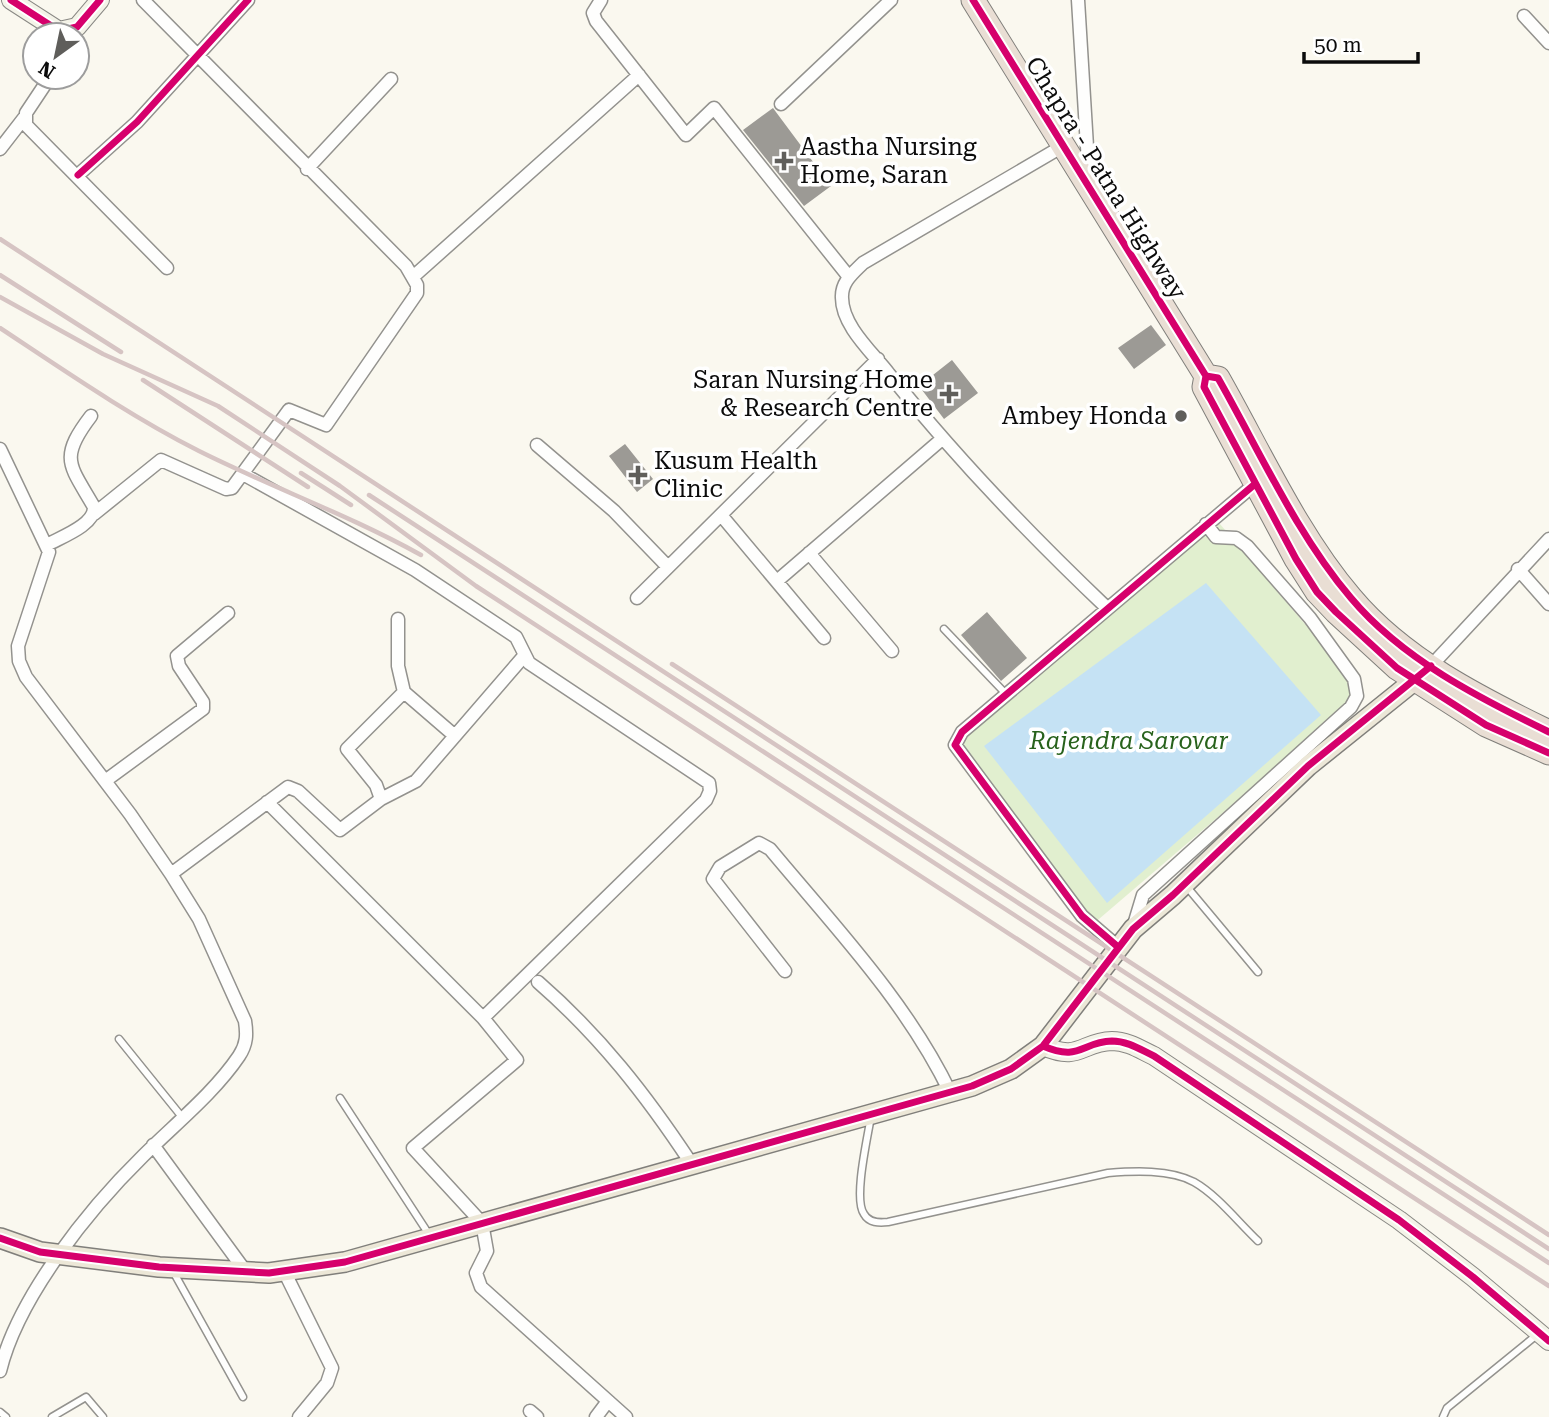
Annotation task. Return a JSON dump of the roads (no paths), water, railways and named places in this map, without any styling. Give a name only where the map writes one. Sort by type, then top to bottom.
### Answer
[{"type":"highway","name":"Chapra - Patna Highway","points":[[973,0],[1206,376],[1203,387],[1317,592],[1379,654],[1549,732]]},
{"type":"highway","name":"Chapra - Patna Highway","points":[[1206,376],[1218,378],[1314,547],[1351,599],[1393,639],[1423,673],[1486,725],[1549,753]]},
{"type":"main road","points":[[0,1238],[40,1252],[172,1268],[284,1271],[345,1262],[950,1091],[1010,1069],[1043,1046],[1133,929],[1308,766],[1423,673]]},
{"type":"street","points":[[11,0],[41,21]]},
{"type":"street","points":[[82,21],[100,0]]},
{"type":"street","points":[[47,545],[89,521],[94,514],[161,460],[226,489],[232,488],[289,410],[326,425],[414,302],[417,285],[414,276],[143,0]]},
{"type":"street","points":[[78,175],[137,122],[248,0]]},
{"type":"street","points":[[601,0],[593,13],[596,21],[686,135],[714,108],[849,277]]},
{"type":"street","points":[[781,104],[891,0]]},
{"type":"street","points":[[1078,0],[1089,187]]},
{"type":"street","points":[[1524,16],[1549,43]]},
{"type":"street","points":[[414,276],[639,75]]},
{"type":"street","points":[[307,169],[391,79]]},
{"type":"street","points":[[0,149],[41,91]]},
{"type":"street","points":[[24,118],[26,125],[167,268]]},
{"type":"street","points":[[1063,146],[863,263],[849,277],[842,298],[846,316],[942,439],[1014,519],[1107,608]]},
{"type":"street","points":[[637,598],[878,359]]},
{"type":"street","points":[[91,416],[75,436],[70,454],[73,470],[94,507],[94,514]]},
{"type":"street","points":[[777,581],[942,439]]},
{"type":"street","points":[[537,445],[614,511],[668,567]]},
{"type":"street","points":[[0,449],[49,552],[44,576],[22,627],[19,661],[26,677],[105,781],[171,874],[199,919],[245,1021],[247,1037],[244,1048],[230,1068],[153,1145],[92,1212],[19,1319],[0,1371]]},
{"type":"street","points":[[243,474],[415,570],[516,637],[529,663],[704,776],[710,791],[706,800],[484,1018]]},
{"type":"street","points":[[1118,947],[1082,916],[955,745],[962,732],[1255,484]]},
{"type":"street","points":[[721,514],[824,638]]},
{"type":"street","points":[[1133,929],[1143,895],[1351,707],[1357,696],[1353,679],[1287,592],[1247,546],[1236,538],[1216,537],[1206,524]]},
{"type":"street","points":[[1423,673],[1549,539]]},
{"type":"street","points":[[809,554],[892,651]]},
{"type":"street","points":[[1518,569],[1549,604]]},
{"type":"street","points":[[105,781],[203,709],[203,702],[179,666],[177,656],[228,613]]},
{"type":"street","points":[[398,619],[398,666],[404,692],[455,736]]},
{"type":"street","points":[[171,874],[291,787],[340,830],[381,799],[416,782],[524,656]]},
{"type":"street","points":[[381,799],[376,785],[347,749],[404,692]]},
{"type":"street","points":[[267,802],[484,1018],[517,1060],[413,1147],[482,1223],[487,1246],[476,1273],[481,1287],[626,1417]]},
{"type":"street","points":[[785,971],[713,879],[720,867],[759,843],[770,849],[901,1010],[932,1055],[950,1091]]},
{"type":"street","points":[[538,982],[590,1029],[616,1059],[647,1097],[691,1163]]},
{"type":"street","points":[[1043,1046],[1059,1053],[1074,1053],[1111,1041],[1129,1044],[1154,1056],[1399,1220],[1544,1337]]},
{"type":"street","points":[[153,1145],[246,1272]]},
{"type":"street","points":[[284,1271],[332,1368],[327,1384],[299,1417]]},
{"type":"street","points":[[596,1417],[608,1402]]},
{"type":"lane","points":[[944,629],[1006,694]]},
{"type":"lane","points":[[1184,884],[1258,972]]},
{"type":"lane","points":[[119,1039],[182,1117]]},
{"type":"lane","points":[[340,1098],[431,1237]]},
{"type":"lane","points":[[872,1111],[859,1200],[863,1214],[873,1222],[888,1222],[1108,1173],[1138,1172],[1183,1178],[1196,1184],[1258,1241]]},
{"type":"lane","points":[[172,1268],[243,1397]]},
{"type":"lane","points":[[1443,1417],[1447,1408],[1544,1337]]},
{"type":"lane","points":[[52,1417],[86,1398],[103,1417]]},
{"type":"lane","points":[[0,1412],[6,1417]]},
{"type":"water","name":"Rajendra Sarovar","points":[[1206,583],[1321,715],[1107,903],[984,746]]},
{"type":"railway","points":[[0,239],[1549,1249]]},
{"type":"railway","points":[[0,275],[121,352]]},
{"type":"railway","points":[[0,297],[103,354],[218,406],[340,486],[476,586],[1549,1286]]},
{"type":"railway","points":[[0,328],[173,437],[421,555]]},
{"type":"railway","points":[[143,380],[308,487]]},
{"type":"railway","points":[[301,473],[351,505]]},
{"type":"railway","points":[[369,495],[1549,1263]]},
{"type":"railway","points":[[672,664],[1549,1235]]},
{"type":"place","name":"Aastha Nursing Home, Saran","points":[[784,161]]},
{"type":"place","name":"Saran Nursing Home & Research Centre","points":[[949,394]]},
{"type":"place","name":"Ambey Honda","points":[[1181,416]]},
{"type":"place","name":"Kusum Health Clinic","points":[[638,475]]}]
